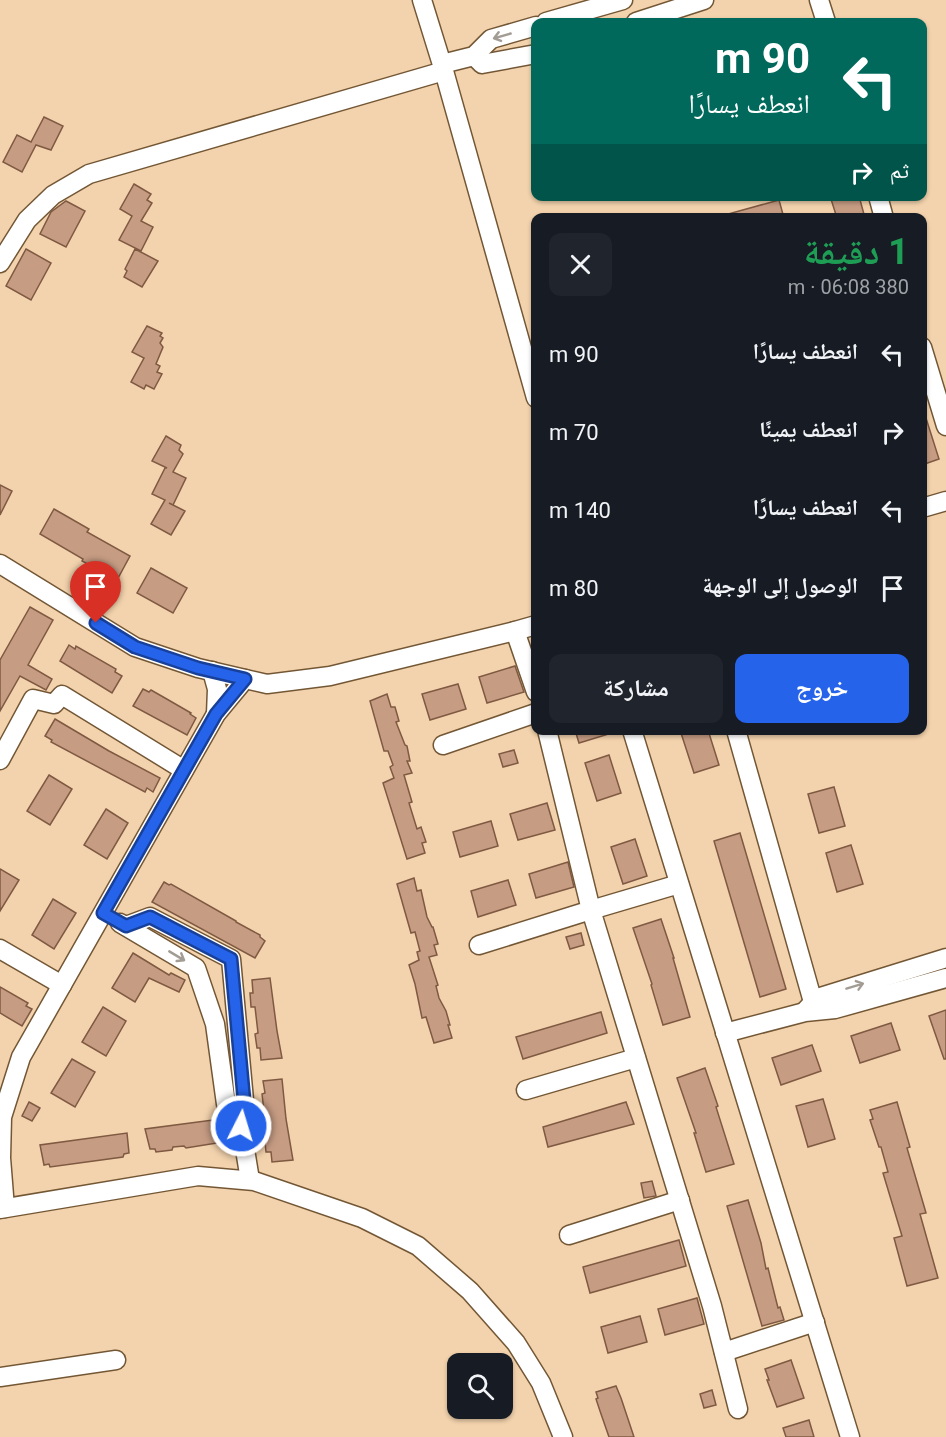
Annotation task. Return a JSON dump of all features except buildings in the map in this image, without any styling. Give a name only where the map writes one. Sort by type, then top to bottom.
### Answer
[{"type":"street","points":[[422,0],[531,380]]},
{"type":"street","points":[[560,18],[623,0]]},
{"type":"street","points":[[648,18],[704,0]]},
{"type":"street","points":[[819,0],[825,18]]},
{"type":"street","points":[[0,263],[27,220],[54,195],[89,174],[443,68],[474,56],[491,39],[531,27]]},
{"type":"street","points":[[474,56],[482,64],[531,55]]},
{"type":"street","points":[[927,363],[946,426]]},
{"type":"street","points":[[927,507],[946,501]]},
{"type":"street","points":[[0,564],[135,647],[212,671],[267,684],[330,675],[531,626]]},
{"type":"street","points":[[515,631],[531,677]]},
{"type":"street","points":[[212,671],[217,689],[216,714]]},
{"type":"street","points":[[245,679],[216,714],[21,1056],[1,1117],[3,1208],[198,1176],[250,1180],[363,1218],[418,1246],[470,1291],[516,1343],[542,1383],[563,1437]]},
{"type":"street","points":[[0,760],[33,699],[54,704],[62,695],[184,770]]},
{"type":"street","points":[[443,745],[531,715]]},
{"type":"street","points":[[548,735],[591,910],[712,1306],[738,1408]]},
{"type":"street","points":[[634,735],[850,1437]]},
{"type":"street","points":[[737,735],[809,1007]]},
{"type":"street","points":[[479,945],[679,884]]},
{"type":"street","points":[[103,913],[196,968],[215,1024],[226,1104],[238,1107]]},
{"type":"street","points":[[126,926],[150,917],[231,959],[244,1100],[238,1107],[250,1180]]},
{"type":"street","points":[[0,950],[62,985]]},
{"type":"street","points":[[809,1007],[817,998],[946,958]]},
{"type":"street","points":[[725,1033],[809,1007],[835,1009],[946,978]]},
{"type":"street","points":[[526,1090],[636,1058]]},
{"type":"street","points":[[569,1235],[680,1200]]},
{"type":"street","points":[[724,1352],[815,1322]]},
{"type":"street","points":[[0,1377],[116,1360]]},
{"type":"route","points":[[96,623],[135,647],[198,668],[245,679],[216,714],[103,913],[126,926],[150,917],[231,959],[244,1100],[238,1107],[241,1126]]}]
